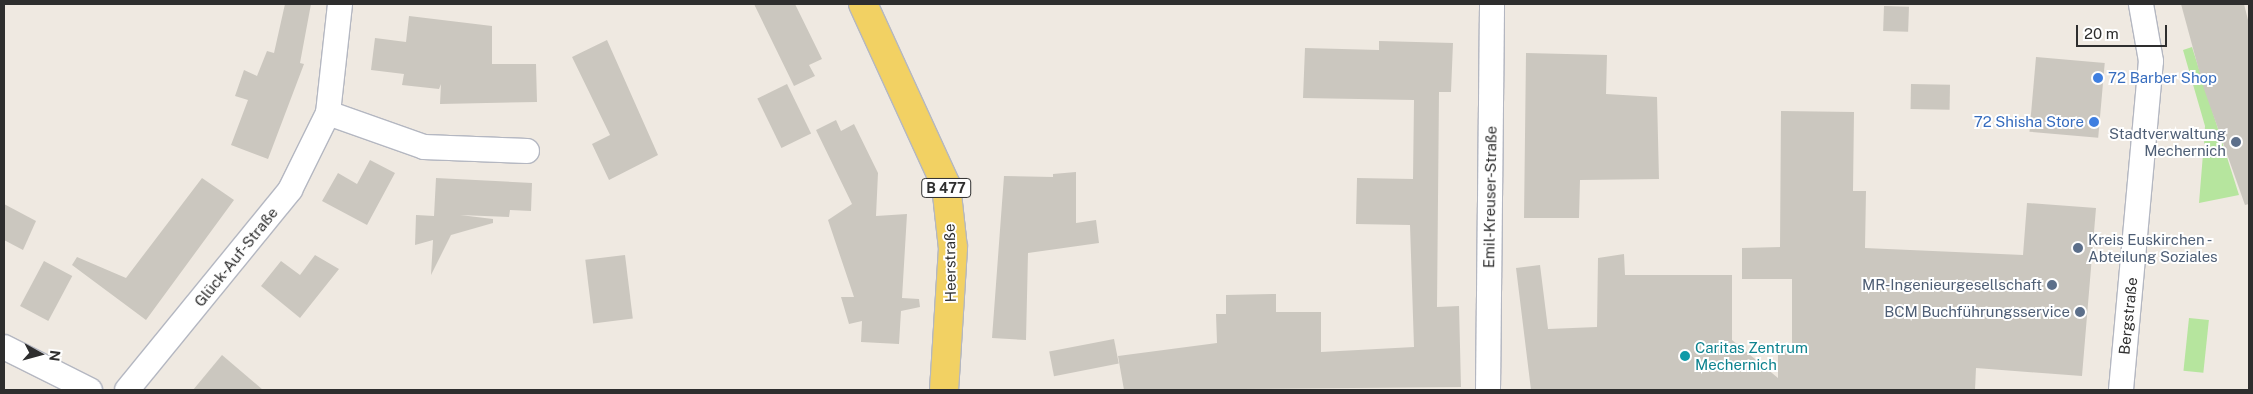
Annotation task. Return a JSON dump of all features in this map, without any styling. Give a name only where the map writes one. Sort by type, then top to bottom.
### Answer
[{"type":"main road","name":"Heerstraße","points":[[863,4],[946,186],[953,248],[944,390]]},
{"type":"street","name":"Glück-Auf-Straße","points":[[127,390],[290,190],[328,113],[340,4]]},
{"type":"street","name":"Emil-Kreuser-Straße","points":[[1488,390],[1492,4]]},
{"type":"street","name":"Bergstraße","points":[[2121,390],[2152,60],[2140,4]]},
{"type":"street","points":[[328,113],[424,147],[527,151]]},
{"type":"street","points":[[4,347],[90,390]]},
{"type":"green space","points":[[2192,47],[2239,195],[2199,203],[2203,154],[2210,155],[2210,145],[2204,144],[2205,126],[2183,50]]},
{"type":"green space","points":[[2189,318],[2209,320],[2203,373],[2183,371]]},
{"type":"building","points":[[285,4],[311,4],[300,63],[304,64],[268,159],[231,145],[248,100],[235,96],[244,70],[257,76],[267,51],[274,53]]},
{"type":"building","points":[[754,4],[795,4],[822,59],[809,65],[815,76],[794,86]]},
{"type":"building","name":"Stadtverwaltung Mechernich","points":[[2181,4],[2244,4],[2249,24],[2249,204],[2245,205],[2204,89]]},
{"type":"building","points":[[1884,6],[1909,7],[1908,32],[1883,31]]},
{"type":"building","points":[[409,16],[492,26],[492,64],[536,64],[537,102],[440,104],[441,84],[439,89],[402,85],[404,74],[371,70],[375,38],[406,42]]},
{"type":"building","points":[[607,40],[658,155],[609,180],[592,144],[610,135],[572,57]]},
{"type":"building","points":[[1379,41],[1453,43],[1451,92],[1439,92],[1437,307],[1459,306],[1461,387],[1124,390],[1118,356],[1217,343],[1216,314],[1226,314],[1226,295],[1276,294],[1276,312],[1321,312],[1321,352],[1414,347],[1410,225],[1356,224],[1357,178],[1413,179],[1414,100],[1303,98],[1305,48],[1379,50]]},
{"type":"building","points":[[1526,53],[1607,55],[1606,94],[1657,97],[1659,179],[1580,180],[1579,218],[1524,218]]},
{"type":"building","points":[[2036,57],[2105,63],[2098,138],[2029,132]]},
{"type":"building","points":[[787,84],[811,133],[781,148],[757,98]]},
{"type":"building","points":[[1911,84],[1950,85],[1950,110],[1911,109]]},
{"type":"building","points":[[1781,111],[1854,112],[1853,191],[1866,191],[1865,248],[2023,255],[2027,203],[2096,208],[2082,376],[1976,368],[1975,390],[1531,390],[1516,268],[1540,265],[1548,329],[1597,327],[1598,258],[1624,254],[1625,275],[1732,275],[1732,340],[1778,378],[1778,349],[1792,349],[1792,279],[1742,279],[1742,248],[1780,247]]},
{"type":"building","points":[[836,120],[841,131],[854,124],[878,173],[876,216],[907,214],[902,298],[919,299],[920,307],[901,311],[899,344],[861,342],[862,321],[849,324],[841,297],[854,297],[828,220],[852,204],[816,130]]},
{"type":"building","points":[[370,160],[395,173],[367,225],[322,201],[338,173],[357,184]]},
{"type":"building","points":[[1076,172],[1076,223],[1096,220],[1099,243],[1028,253],[1026,340],[992,338],[1004,176],[1053,177],[1053,174]]},
{"type":"building","points":[[202,178],[234,200],[146,320],[72,265],[77,257],[126,278]]},
{"type":"building","points":[[436,178],[532,183],[531,211],[510,210],[509,217],[460,215],[493,219],[493,223],[451,235],[431,275],[433,240],[415,245],[416,215],[434,216]]},
{"type":"building","points":[[4,204],[36,221],[23,250],[4,240]]},
{"type":"building","points":[[315,255],[339,269],[300,318],[261,286],[281,261],[300,275]]},
{"type":"building","points":[[625,255],[633,319],[593,323],[585,260]]},
{"type":"building","points":[[44,261],[72,276],[48,321],[20,306]]},
{"type":"building","points":[[1114,339],[1119,364],[1054,376],[1049,352]]},
{"type":"building","points":[[222,355],[263,390],[193,390]]},
{"type":"place","name":"72 Barber Shop","points":[[2098,78]]},
{"type":"place","name":"72 Shisha Store","points":[[2094,122]]},
{"type":"place","name":"Stadtverwaltung Mechernich","points":[[2236,142]]},
{"type":"place","name":"Kreis Euskirchen - Abteilung Soziales","points":[[2078,248]]},
{"type":"place","name":"MR-Ingenieurgesellschaft","points":[[2052,285]]},
{"type":"place","name":"BCM Buchführungsservice","points":[[2080,312]]},
{"type":"place","name":"Caritas Zentrum Mechernich","points":[[1685,356]]}]
